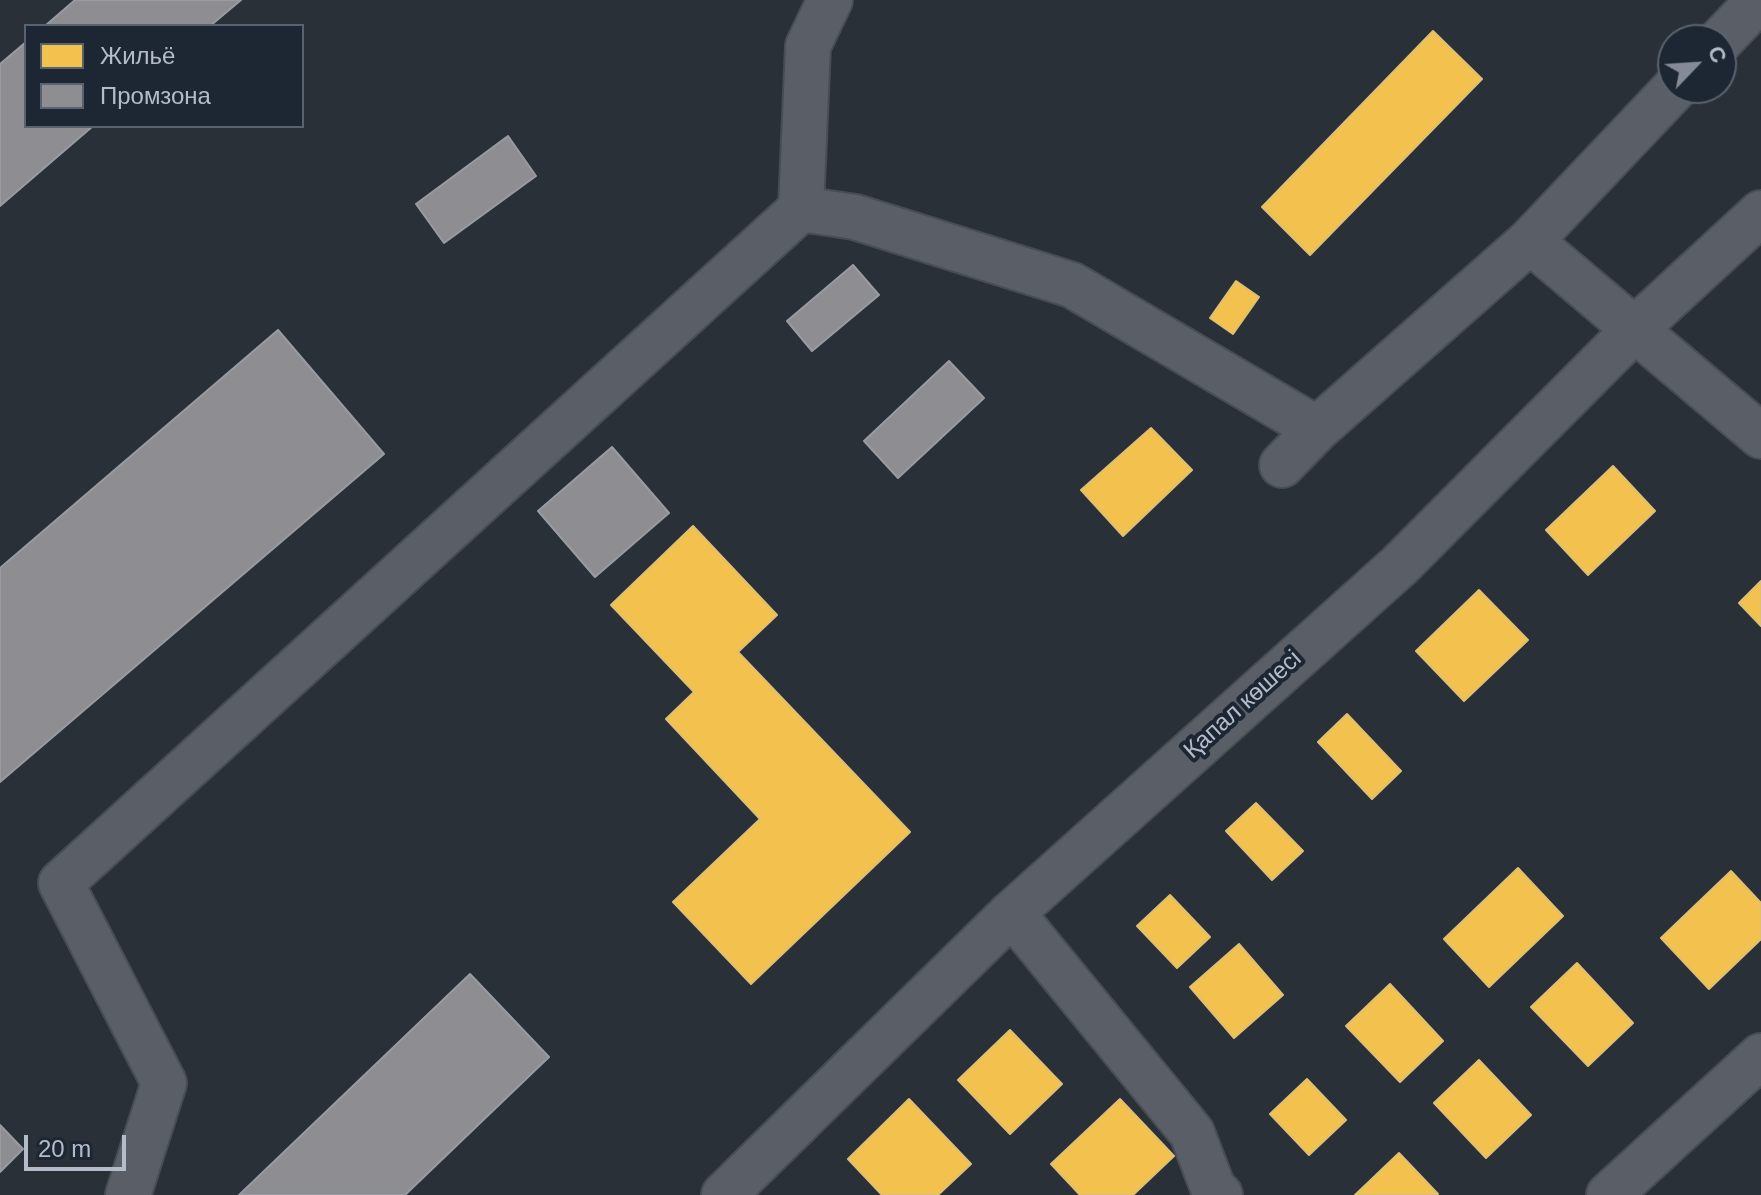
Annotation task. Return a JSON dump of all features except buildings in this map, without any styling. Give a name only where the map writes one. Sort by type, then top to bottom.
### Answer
[{"type":"street","points":[[128,1195],[164,1083],[61,883],[801,209],[808,46],[830,0]]},
{"type":"street","points":[[1737,26],[1757,9]]},
{"type":"street","points":[[1282,465],[1317,429],[1530,241],[1660,104]]},
{"type":"street","points":[[801,209],[855,217],[1072,285],[1317,429]]},
{"type":"street","name":"Қапал көшесі","points":[[724,1195],[1012,913],[1400,565],[1634,330],[1761,213]]},
{"type":"street","points":[[1530,241],[1761,436]]},
{"type":"street","points":[[1012,913],[1192,1133],[1213,1188],[1220,1195]]},
{"type":"street","points":[[1609,1195],[1761,1056]]}]
